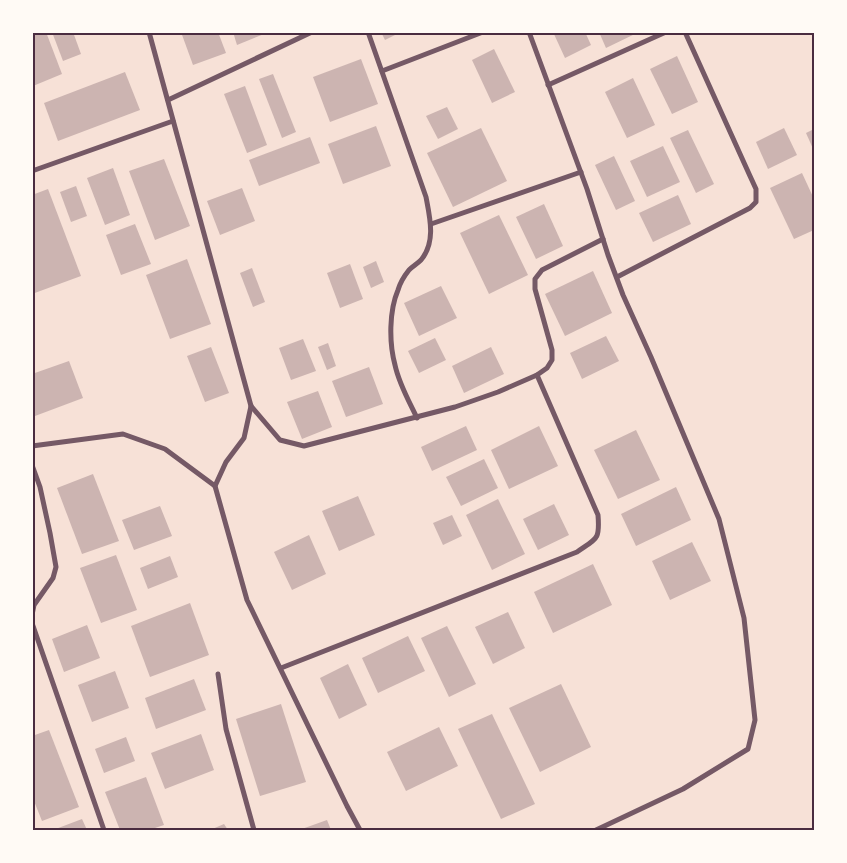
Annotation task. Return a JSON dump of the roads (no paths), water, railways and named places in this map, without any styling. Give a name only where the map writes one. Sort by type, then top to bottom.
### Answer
[{"type":"street","points":[[149,32],[251,406],[280,440],[304,446],[417,418],[474,401],[537,375],[548,368],[552,360],[552,350],[535,289],[535,279],[542,270],[603,240]]},
{"type":"street","points":[[168,100],[312,32]]},
{"type":"street","points":[[368,32],[426,197],[431,224],[430,242],[422,259],[407,272],[398,290],[392,312],[391,336],[394,364],[400,382],[417,418]]},
{"type":"street","points":[[382,71],[483,32]]},
{"type":"street","points":[[529,32],[581,172],[617,278],[720,519],[744,618],[755,720],[748,749],[683,789],[596,830]]},
{"type":"street","points":[[548,85],[666,32]]},
{"type":"street","points":[[617,278],[750,208],[756,202],[756,189],[685,32]]},
{"type":"street","points":[[32,171],[173,122]]},
{"type":"street","points":[[431,224],[581,172]]},
{"type":"street","points":[[281,668],[577,552],[596,539],[599,530],[598,515],[537,375]]},
{"type":"street","points":[[215,486],[226,462],[244,438],[251,406]]},
{"type":"street","points":[[32,446],[122,434],[165,449],[215,486],[247,600],[360,830]]},
{"type":"street","points":[[32,465],[40,487],[56,567],[53,578],[34,605],[32,615]]},
{"type":"street","points":[[32,623],[104,830]]},
{"type":"street","points":[[218,674],[226,729],[254,830]]}]
